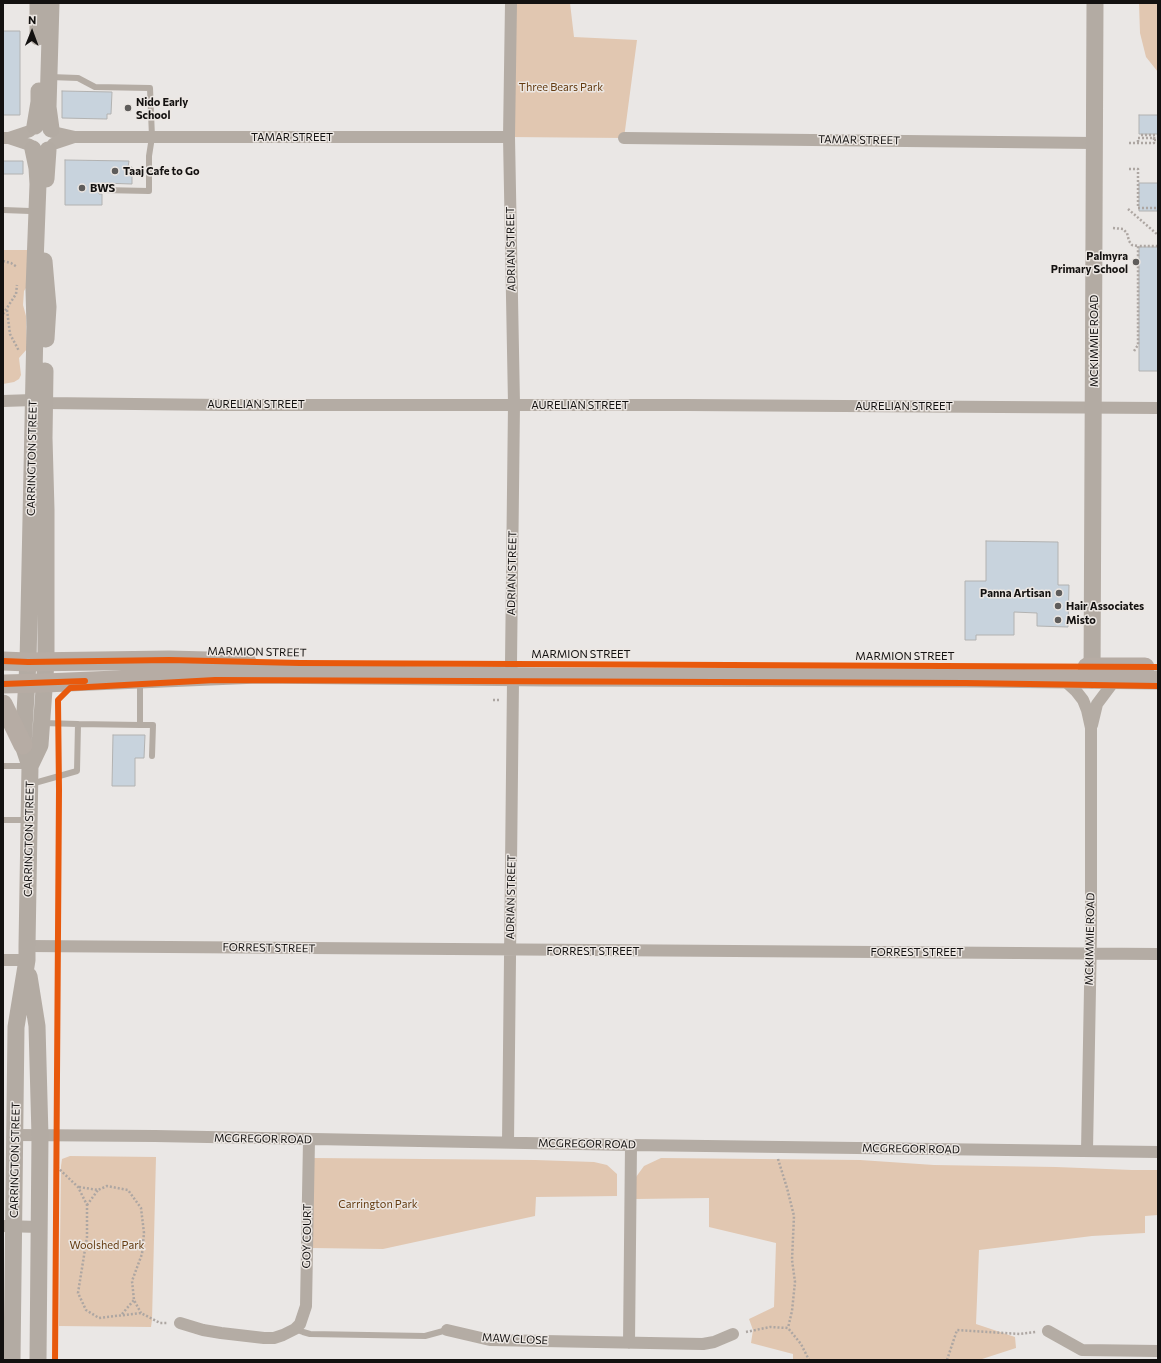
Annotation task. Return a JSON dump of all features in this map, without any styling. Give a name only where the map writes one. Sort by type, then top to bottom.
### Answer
[{"type":"main road","name":"CARRINGTON STREET","points":[[12,1360],[8,1227],[15,1135],[13,1097],[16,1027],[27,953],[30,784],[30,766],[22,745],[36,683],[39,402],[48,307],[44,262],[46,177],[39,102],[38,3]]},
{"type":"main road","name":"CARRINGTON STREET","points":[[42,138],[48,107],[51,3]]},
{"type":"main road","name":"MCKIMMIE ROAD","points":[[1092,673],[1095,3]]},
{"type":"main road","name":"MARMION STREET","points":[[3,661],[37,662],[169,660],[512,670],[1063,679],[1092,673],[1115,680],[1158,680]]},
{"type":"main road","name":"MARMION STREET","points":[[3,684],[258,674],[512,670],[1092,673],[1158,667]]},
{"type":"main road","name":"CARRINGTON STREET","points":[[30,766],[40,745],[42,723],[36,683]]},
{"type":"main road","points":[[3,704],[22,745]]},
{"type":"main road","name":"CARRINGTON STREET","points":[[27,953],[37,1026],[40,1136],[38,1360]]},
{"type":"street","name":"ADRIAN STREET","points":[[508,1142],[514,404],[509,137],[511,3]]},
{"type":"street","name":"TAMAR STREET","points":[[42,138],[509,137]]},
{"type":"street","points":[[6,138],[42,138]]},
{"type":"street","name":"TAMAR STREET","points":[[624,138],[1094,143]]},
{"type":"street","name":"AURELIAN STREET","points":[[3,401],[225,405],[514,404],[1158,408]]},
{"type":"street","name":"MCKIMMIE ROAD","points":[[1063,679],[1074,688],[1083,700],[1091,728],[1087,1151]]},
{"type":"street","name":"MCKIMMIE ROAD","points":[[1091,728],[1095,717],[1097,704],[1115,680]]},
{"type":"street","name":"FORREST STREET","points":[[3,960],[27,953],[510,950],[1158,954]]},
{"type":"street","name":"MCGREGOR ROAD","points":[[15,1135],[1158,1152]]},
{"type":"street","name":"GOY COURT","points":[[295,1329],[300,1324],[306,1306],[309,1140]]},
{"type":"street","points":[[629,1343],[631,1145]]},
{"type":"street","points":[[8,1227],[39,1227]]},
{"type":"street","points":[[180,1323],[202,1330],[264,1338],[274,1338],[295,1329]]},
{"type":"street","name":"MAW CLOSE","points":[[447,1330],[490,1340],[629,1343],[703,1344],[714,1342],[733,1334]]},
{"type":"street","points":[[1048,1331],[1082,1350],[1158,1351]]},
{"type":"lane","points":[[48,77],[78,78],[95,87],[150,88],[152,137],[149,156],[149,191],[102,190]]},
{"type":"lane","points":[[3,210],[30,211]]},
{"type":"lane","points":[[140,679],[140,725]]},
{"type":"lane","points":[[42,723],[153,725],[152,756]]},
{"type":"lane","points":[[30,784],[77,771],[78,724]]},
{"type":"lane","points":[[3,766],[30,766]]},
{"type":"lane","points":[[3,820],[29,820]]},
{"type":"lane","name":"MAW CLOSE","points":[[295,1329],[310,1334],[424,1336],[447,1330]]},
{"type":"path","points":[[1129,143],[1154,143],[1156,139],[1154,135],[1141,135]]},
{"type":"path","points":[[1129,169],[1138,169],[1138,208],[1158,208]]},
{"type":"path","points":[[1128,209],[1158,235]]},
{"type":"path","points":[[1113,228],[1123,229],[1127,232],[1132,245],[1158,246]]},
{"type":"path","points":[[1134,351],[1138,344],[1138,246]]},
{"type":"path","points":[[3,261],[11,263],[17,267]]},
{"type":"path","points":[[3,314],[7,310],[10,334],[21,357]]},
{"type":"path","points":[[776,1147],[779,1166],[787,1188],[794,1216],[792,1260],[795,1282],[792,1311],[788,1328]]},
{"type":"path","points":[[57,1164],[57,1174]]},
{"type":"path","points":[[57,1164],[78,1187],[86,1205],[87,1237],[78,1293],[86,1310],[100,1318],[122,1314],[141,1313],[160,1323],[180,1323]]},
{"type":"path","points":[[86,1205],[98,1190],[107,1186],[128,1190],[141,1208],[144,1233],[142,1254],[132,1281],[134,1300],[141,1313]]},
{"type":"path","points":[[78,1187],[98,1190]]},
{"type":"path","points":[[122,1314],[134,1300]]},
{"type":"path","points":[[733,1334],[770,1327],[788,1328],[801,1344],[809,1360]]},
{"type":"path","points":[[947,1360],[957,1330],[1020,1334],[1048,1331]]},
{"type":"green space","name":"Three Bears Park","points":[[511,3],[570,3],[574,37],[637,40],[624,138],[509,137]]},
{"type":"green space","points":[[1139,3],[1158,3],[1158,72],[1146,57],[1140,33]]},
{"type":"green space","points":[[3,250],[29,250],[28,285],[24,291],[23,305],[26,316],[27,349],[19,358],[21,375],[19,379],[14,382],[3,384]]},
{"type":"green space","name":"Woolshed Park","points":[[70,1156],[156,1157],[151,1327],[59,1326],[61,1166],[62,1159]]},
{"type":"green space","name":"Carrington Park","points":[[314,1158],[594,1162],[607,1165],[617,1174],[617,1196],[536,1197],[535,1216],[383,1249],[312,1248]]},
{"type":"green space","points":[[661,1158],[860,1160],[934,1165],[1158,1170],[1158,1215],[1145,1216],[1145,1233],[1092,1236],[979,1250],[976,1324],[1015,1337],[1016,1348],[979,1360],[793,1360],[793,1354],[751,1343],[753,1330],[749,1319],[774,1307],[776,1243],[709,1227],[709,1198],[636,1199],[636,1177],[644,1166]]},
{"type":"building","points":[[3,31],[20,31],[20,115],[3,115]]},
{"type":"building","points":[[62,91],[112,92],[111,114],[107,114],[107,119],[62,118]]},
{"type":"building","points":[[1139,115],[1158,115],[1158,134],[1139,134]]},
{"type":"building","points":[[65,160],[129,161],[128,167],[132,167],[132,184],[102,183],[102,186],[98,187],[98,190],[99,194],[102,194],[102,205],[65,205]]},
{"type":"building","points":[[3,161],[23,161],[23,174],[3,174]]},
{"type":"building","points":[[1139,183],[1158,183],[1158,211],[1139,211]]},
{"type":"building","points":[[1139,247],[1158,248],[1158,371],[1139,371]]},
{"type":"building","points":[[986,541],[1058,542],[1058,585],[1069,585],[1068,627],[1037,626],[1037,613],[1014,612],[1014,635],[976,635],[976,640],[965,640],[965,581],[986,581]]},
{"type":"building","points":[[113,735],[145,735],[144,758],[135,758],[135,786],[112,786]]},
{"type":"cycle path","points":[[3,661],[169,660],[300,663],[1158,667]]},
{"type":"cycle path","points":[[55,1360],[59,790],[58,700],[70,688],[215,680],[965,683],[1158,686]]},
{"type":"cycle path","points":[[3,684],[85,681]]},
{"type":"place","name":"Nido Early School","points":[[128,108]]},
{"type":"place","name":"Taaj Cafe to Go","points":[[115,171]]},
{"type":"place","name":"BWS","points":[[82,188]]},
{"type":"place","name":"Palmyra Primary School","points":[[1136,262]]},
{"type":"place","name":"Panna Artisan","points":[[1059,593]]},
{"type":"place","name":"Hair Associates","points":[[1058,606]]},
{"type":"place","name":"Misto","points":[[1058,620]]}]
